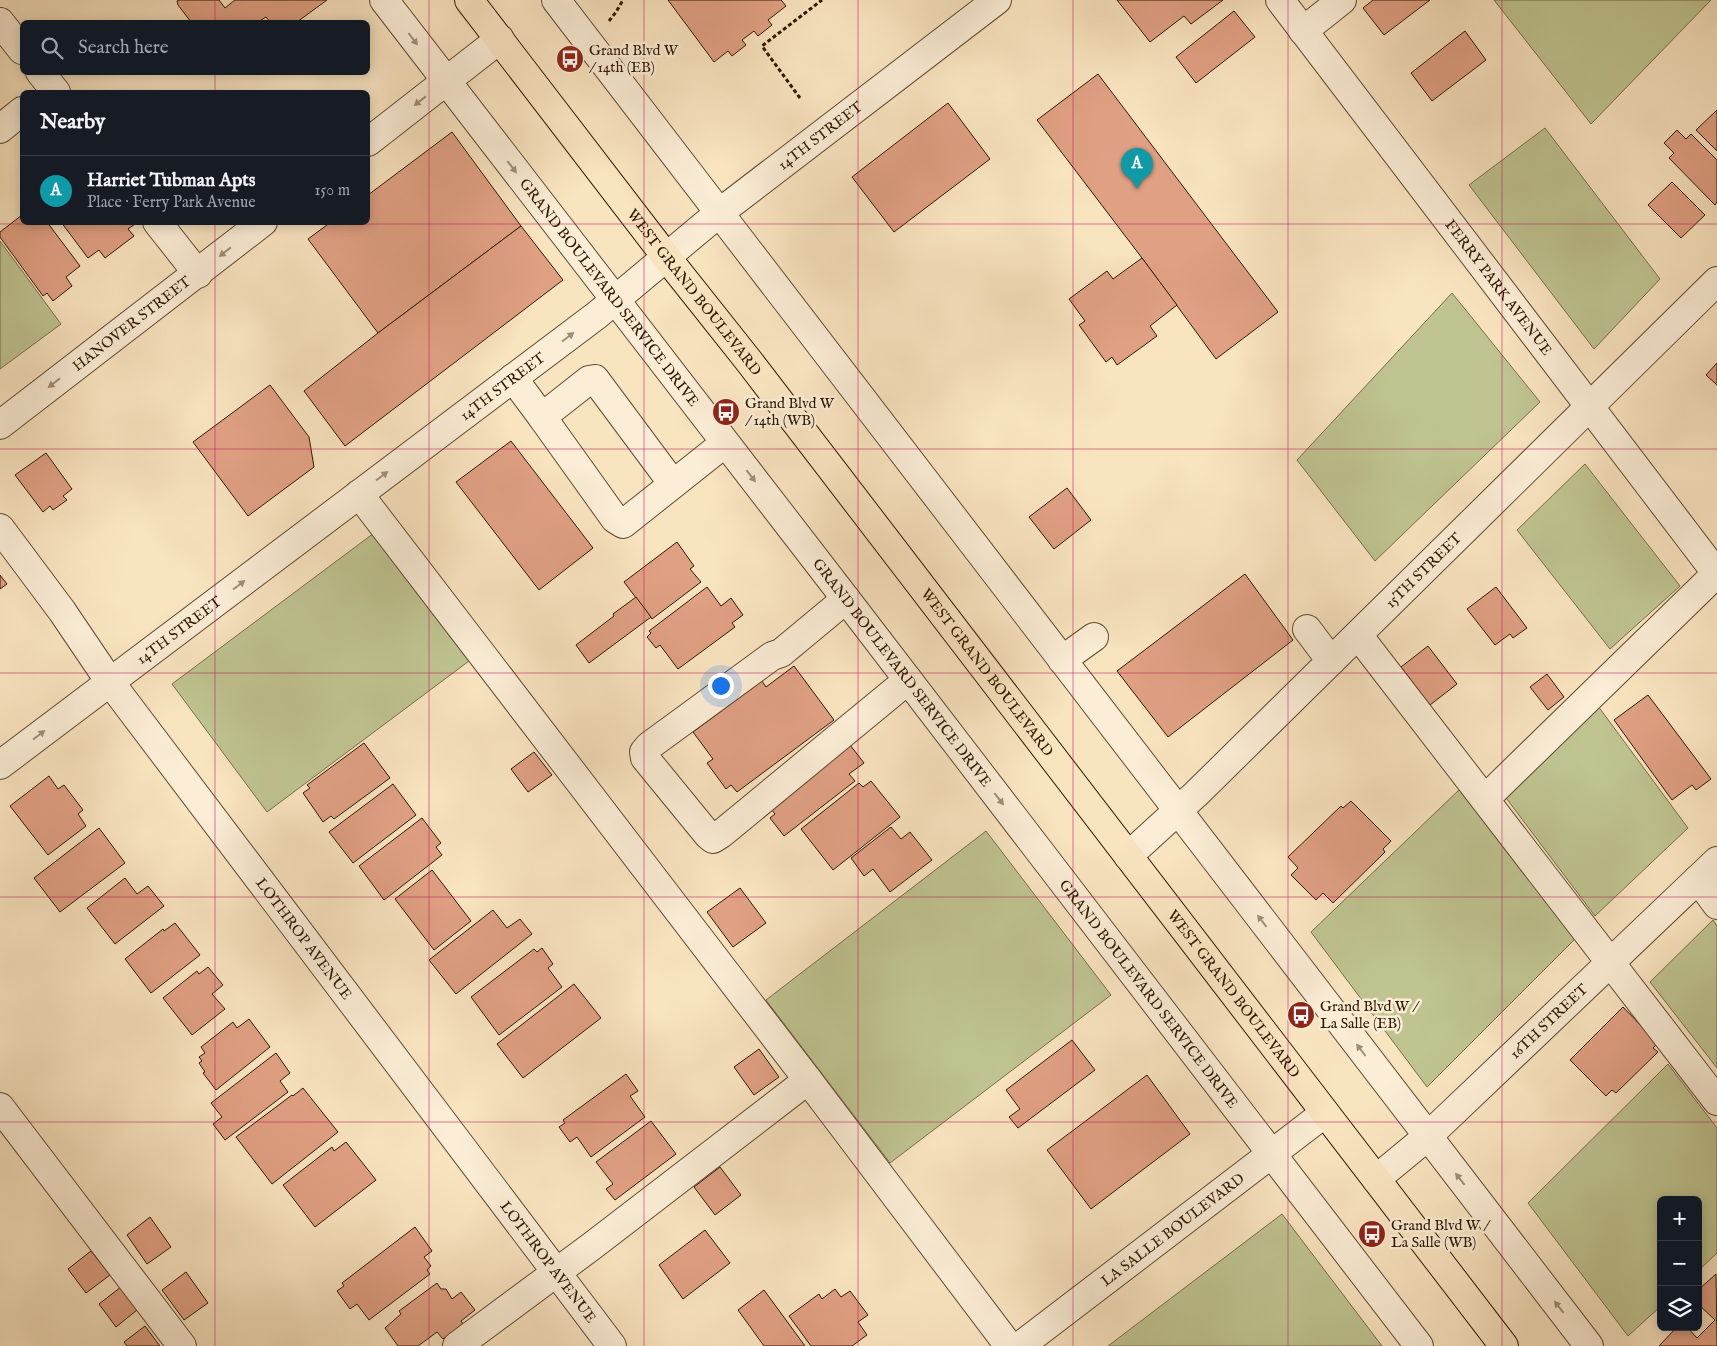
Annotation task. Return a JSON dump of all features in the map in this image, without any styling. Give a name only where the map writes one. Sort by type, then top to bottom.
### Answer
[{"type":"main road","name":"WEST GRAND BOULEVARD","points":[[469,0],[667,258],[748,360],[1504,1346]]},
{"type":"street","name":"GRAND BOULEVARD SERVICE DRIVE","points":[[384,0],[1419,1346]]},
{"type":"street","points":[[556,0],[1589,1346]]},
{"type":"street","name":"14TH STREET","points":[[0,765],[616,300],[719,213],[997,0]]},
{"type":"street","name":"FERRY PARK AVENUE","points":[[1280,0],[1717,574]]},
{"type":"street","points":[[1303,31],[1342,0]]},
{"type":"street","points":[[0,22],[20,47]]},
{"type":"street","points":[[370,140],[500,39]]},
{"type":"street","points":[[0,129],[20,114]]},
{"type":"street","points":[[160,225],[198,274]]},
{"type":"street","name":"HANOVER STREET","points":[[0,425],[259,225]]},
{"type":"street","name":"15TH STREET","points":[[1128,856],[1178,811],[1717,281]]},
{"type":"street","points":[[513,378],[615,519],[622,524],[725,443]]},
{"type":"street","points":[[542,417],[589,380],[595,378],[673,484]]},
{"type":"street","points":[[359,494],[808,1080],[1009,1346]]},
{"type":"street","name":"LOTHROP AVENUE","points":[[0,528],[62,611],[110,682],[612,1346]]},
{"type":"street","points":[[1485,799],[1717,574]]},
{"type":"street","points":[[846,599],[781,653],[772,656],[649,746],[644,752],[645,758],[713,839],[908,680]]},
{"type":"street","points":[[1307,629],[1331,661]]},
{"type":"street","points":[[1358,635],[1717,1100]]},
{"type":"street","points":[[1062,660],[1094,637]]},
{"type":"street","name":"16TH STREET","points":[[1376,1179],[1427,1136],[1717,861]]},
{"type":"street","points":[[1698,879],[1717,905]]},
{"type":"street","points":[[457,1346],[808,1080]]},
{"type":"street","points":[[0,1106],[182,1346]]},
{"type":"street","name":"LA SALLE BOULEVARD","points":[[1020,1346],[1325,1112]]},
{"type":"path","points":[[607,24],[623,0]]},
{"type":"path","points":[[800,98],[762,46],[822,0]]},
{"type":"green space","points":[[1494,0],[1711,0],[1591,124]]},
{"type":"green space","points":[[1545,128],[1660,279],[1594,349],[1469,185]]},
{"type":"green space","points":[[0,241],[61,324],[0,369]]},
{"type":"green space","points":[[1452,293],[1540,402],[1375,561],[1297,460]]},
{"type":"green space","points":[[1585,464],[1680,586],[1610,649],[1517,530]]},
{"type":"green space","points":[[374,533],[469,661],[267,812],[172,684]]},
{"type":"green space","points":[[1598,706],[1688,828],[1595,916],[1506,798]]},
{"type":"green space","points":[[1462,787],[1579,935],[1427,1087],[1311,932]]},
{"type":"green space","points":[[986,831],[1111,995],[890,1163],[766,1000]]},
{"type":"green space","points":[[1713,920],[1717,926],[1717,1068],[1650,982]]},
{"type":"green space","points":[[1668,1064],[1717,1128],[1717,1253],[1702,1267],[1702,1196],[1657,1196],[1657,1310],[1628,1336],[1528,1203]]},
{"type":"green space","points":[[1282,1214],[1382,1346],[1108,1346]]},
{"type":"building","points":[[219,0],[225,8],[235,0],[327,0],[300,20],[268,20],[266,17],[261,20],[189,20],[177,1]]},
{"type":"building","points":[[668,0],[781,0],[786,6],[768,20],[772,25],[758,36],[754,31],[742,40],[746,45],[732,56],[728,51],[714,62]]},
{"type":"building","points":[[1117,0],[1223,0],[1191,24],[1184,16],[1150,42]]},
{"type":"building","points":[[1373,0],[1430,0],[1384,35],[1363,8]]},
{"type":"building","points":[[1234,11],[1255,37],[1196,83],[1176,57]]},
{"type":"building","points":[[1465,31],[1486,60],[1432,101],[1411,73]]},
{"type":"building","points":[[1098,74],[1278,312],[1216,359],[1037,120]]},
{"type":"building","points":[[948,103],[990,159],[894,232],[852,177]]},
{"type":"building","points":[[1717,110],[1717,151],[1696,130]]},
{"type":"building","points":[[1677,130],[1686,139],[1691,134],[1717,160],[1717,202],[1715,205],[1669,158],[1674,153],[1664,143]]},
{"type":"building","points":[[452,132],[521,226],[378,333],[308,239],[327,225],[370,225],[370,194]]},
{"type":"building","points":[[1672,182],[1705,215],[1681,238],[1648,205]]},
{"type":"building","points":[[20,217],[20,225],[49,225],[80,266],[66,277],[72,286],[53,301],[47,293],[43,296],[0,237],[0,232]]},
{"type":"building","points":[[63,225],[134,225],[128,229],[134,236],[105,258],[99,250],[88,258]]},
{"type":"building","points":[[521,226],[563,280],[345,446],[304,391]]},
{"type":"building","points":[[1142,258],[1177,305],[1150,326],[1157,336],[1117,365],[1112,357],[1106,362],[1079,325],[1085,321],[1069,299],[1107,271],[1113,279]]},
{"type":"building","points":[[1717,363],[1717,385],[1706,375]]},
{"type":"building","points":[[270,385],[309,437],[314,467],[248,516],[193,442]]},
{"type":"building","points":[[511,441],[593,548],[539,590],[456,482]]},
{"type":"building","points":[[46,453],[72,489],[63,496],[67,500],[53,510],[50,506],[43,512],[15,475]]},
{"type":"building","points":[[1067,488],[1091,520],[1054,549],[1029,517]]},
{"type":"building","points":[[677,542],[694,566],[690,569],[701,582],[652,619],[624,582]]},
{"type":"building","points":[[1245,574],[1293,640],[1168,737],[1117,671]]},
{"type":"building","points":[[0,575],[7,584],[0,589]]},
{"type":"building","points":[[707,587],[721,606],[731,598],[743,615],[732,623],[735,627],[678,669],[660,645],[656,648],[647,637],[651,633],[649,631]]},
{"type":"building","points":[[1496,587],[1527,628],[1513,638],[1510,634],[1495,645],[1467,609]]},
{"type":"building","points":[[636,597],[651,617],[589,663],[576,645]]},
{"type":"building","points":[[1428,646],[1457,684],[1430,705],[1401,667]]},
{"type":"building","points":[[794,666],[834,720],[737,792],[731,785],[726,789],[707,763],[713,759],[693,732],[762,681],[766,687]]},
{"type":"building","points":[[1547,674],[1564,697],[1548,710],[1530,687]]},
{"type":"building","points":[[1648,695],[1711,779],[1696,790],[1692,785],[1672,800],[1614,720]]},
{"type":"building","points":[[847,741],[864,763],[849,774],[855,781],[784,836],[770,818],[775,814],[765,801]]},
{"type":"building","points":[[364,743],[390,778],[334,819],[331,816],[323,822],[303,793],[310,788],[307,785]]},
{"type":"building","points":[[534,752],[552,775],[528,792],[511,769]]},
{"type":"building","points":[[49,776],[58,789],[64,785],[83,810],[78,814],[86,826],[48,855],[10,806]]},
{"type":"building","points":[[871,781],[900,817],[833,870],[801,829],[859,783],[863,787]]},
{"type":"building","points":[[393,784],[416,815],[353,863],[329,832]]},
{"type":"building","points":[[1351,801],[1391,841],[1383,849],[1385,852],[1333,903],[1323,893],[1316,900],[1291,875],[1298,868],[1288,857],[1341,806],[1343,808]]},
{"type":"building","points":[[422,818],[441,843],[436,847],[442,855],[384,900],[359,866]]},
{"type":"building","points":[[891,827],[901,839],[910,832],[932,860],[890,892],[873,869],[864,876],[851,858]]},
{"type":"building","points":[[99,828],[125,863],[60,912],[34,878]]},
{"type":"building","points":[[432,870],[471,921],[434,950],[395,899]]},
{"type":"building","points":[[125,878],[137,894],[148,886],[164,906],[115,944],[87,908]]},
{"type":"building","points":[[740,888],[766,923],[733,947],[707,912]]},
{"type":"building","points":[[493,910],[507,928],[520,919],[532,934],[456,994],[429,960]]},
{"type":"building","points":[[175,923],[200,955],[151,993],[125,959],[163,929],[164,931]]},
{"type":"building","points":[[542,948],[553,964],[548,968],[562,987],[499,1035],[471,997],[534,949],[537,952]]},
{"type":"building","points":[[208,967],[223,985],[212,994],[225,1009],[192,1035],[163,998],[197,971],[199,974]]},
{"type":"building","points":[[574,984],[601,1018],[523,1078],[497,1044]]},
{"type":"building","points":[[1623,1007],[1658,1043],[1653,1048],[1658,1052],[1616,1093],[1612,1090],[1606,1096],[1570,1060]]},
{"type":"building","points":[[249,1019],[270,1047],[216,1090],[203,1073],[205,1072],[199,1063],[202,1061],[199,1057],[205,1053],[201,1047],[233,1022],[237,1028]]},
{"type":"building","points":[[1072,1040],[1095,1070],[1018,1128],[1009,1117],[1020,1109],[1006,1090]]},
{"type":"building","points":[[759,1049],[779,1077],[754,1095],[734,1067]]},
{"type":"building","points":[[276,1053],[290,1073],[280,1081],[288,1092],[225,1140],[213,1124],[222,1117],[211,1103]]},
{"type":"building","points":[[626,1074],[638,1091],[630,1096],[645,1117],[591,1157],[577,1137],[570,1142],[559,1127],[565,1123],[563,1120]]},
{"type":"building","points":[[1147,1075],[1190,1134],[1091,1209],[1047,1150]]},
{"type":"building","points":[[303,1088],[338,1132],[272,1184],[236,1137]]},
{"type":"building","points":[[651,1121],[676,1154],[615,1200],[606,1189],[613,1184],[596,1162]]},
{"type":"building","points":[[346,1142],[376,1180],[315,1227],[283,1185],[332,1147],[334,1151]]},
{"type":"building","points":[[720,1167],[741,1195],[715,1215],[694,1187]]},
{"type":"building","points":[[150,1217],[171,1247],[147,1264],[127,1235]]},
{"type":"building","points":[[415,1227],[432,1251],[424,1257],[431,1266],[427,1270],[430,1274],[369,1320],[357,1304],[350,1309],[337,1291],[344,1286],[342,1283]]},
{"type":"building","points":[[705,1230],[730,1263],[683,1299],[659,1265]]},
{"type":"building","points":[[91,1251],[110,1275],[86,1293],[68,1269]]},
{"type":"building","points":[[186,1272],[208,1303],[184,1320],[162,1290]]},
{"type":"building","points":[[1716,1274],[1717,1346],[1659,1346],[1673,1331],[1691,1331],[1697,1338],[1715,1320],[1702,1308],[1702,1286]]},
{"type":"building","points":[[437,1283],[441,1289],[446,1289],[452,1299],[461,1292],[475,1310],[461,1321],[463,1324],[443,1339],[437,1332],[418,1346],[398,1346],[385,1328],[401,1314],[399,1311]]},
{"type":"building","points":[[121,1287],[137,1310],[116,1327],[99,1304]]},
{"type":"building","points":[[835,1289],[841,1297],[850,1291],[868,1315],[858,1322],[867,1335],[852,1346],[811,1346],[789,1316],[819,1294],[822,1299]]},
{"type":"building","points":[[764,1290],[805,1346],[764,1346],[738,1310]]},
{"type":"building","points":[[145,1326],[160,1346],[127,1346],[124,1342]]},
{"type":"place","name":"Grand Blvd W / 14th (EB)","points":[[570,59]]},
{"type":"place","name":"Harriet Tubman Apts","points":[[1137,189]]},
{"type":"place","name":"Grand Blvd W / 14th (WB)","points":[[726,412]]},
{"type":"place","name":"Grand Blvd W / La Salle (EB)","points":[[1301,1015]]},
{"type":"place","name":"Grand Blvd W / La Salle (WB)","points":[[1372,1234]]}]
